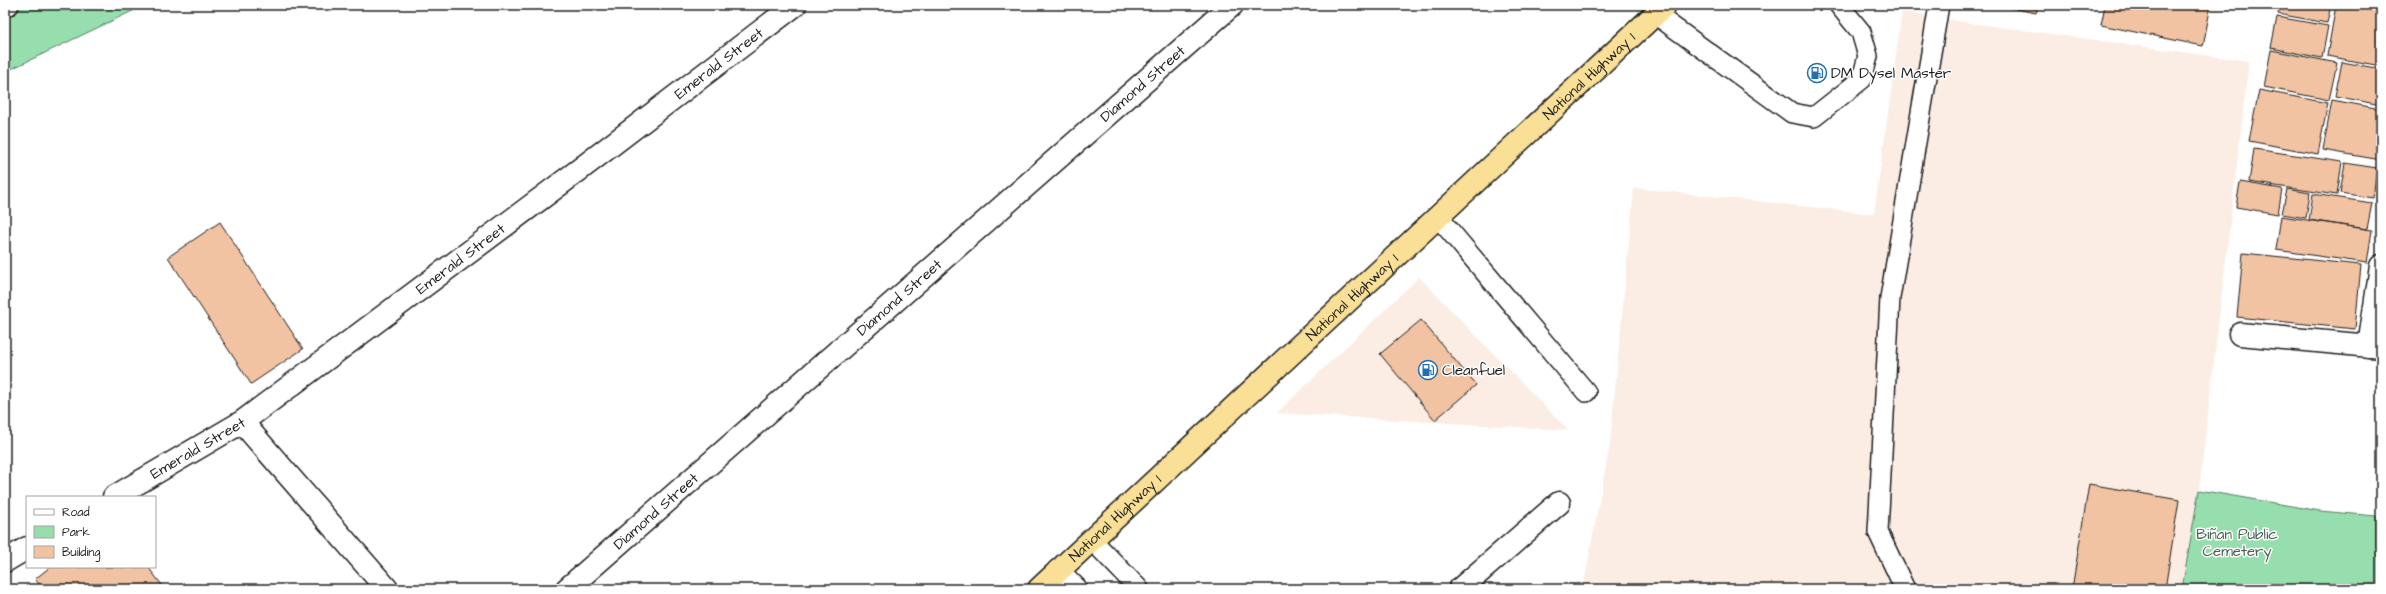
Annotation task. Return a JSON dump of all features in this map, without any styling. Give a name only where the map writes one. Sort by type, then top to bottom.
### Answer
[{"type":"highway","name":"National Highway 1","points":[[1039,589],[1439,218],[1656,8]]},
{"type":"street","name":"Emerald Street","points":[[116,496],[242,422],[579,170],[795,5]]},
{"type":"street","name":"Diamond Street","points":[[567,589],[1232,5]]},
{"type":"street","points":[[2240,334],[2375,346],[2381,266]]},
{"type":"street","points":[[242,422],[387,589]]},
{"type":"street","points":[[1460,589],[1559,503]]},
{"type":"street","points":[[5,560],[26,549]]},
{"type":"street","points":[[1058,571],[1076,589]]},
{"type":"lane","points":[[5,8],[9,5]]},
{"type":"lane","points":[[1656,8],[1792,113],[1814,117],[1862,79],[1868,56],[1861,32],[1839,5]]},
{"type":"lane","points":[[1905,589],[1878,532],[1890,298],[1939,5]]},
{"type":"lane","points":[[1439,218],[1586,392]]},
{"type":"lane","points":[[1092,540],[1139,589]]},
{"type":"shaded area","points":[[1902,11],[1963,22],[2249,61],[2199,490],[2182,589],[1583,589],[1610,443],[1634,188],[1874,214]]},
{"type":"shaded area","points":[[1419,277],[1568,430],[1277,413]]},
{"type":"green space","points":[[5,5],[145,5],[5,72]]},
{"type":"green space","name":"Biñan Public Cemetery","points":[[2199,490],[2320,511],[2376,516],[2376,546],[2381,547],[2381,589],[2182,589]]},
{"type":"building","points":[[1996,5],[2038,5],[2036,13]]},
{"type":"building","points":[[2105,5],[2211,5],[2203,46],[2101,25]]},
{"type":"building","points":[[2280,5],[2331,5],[2327,23],[2278,14]]},
{"type":"building","points":[[2336,5],[2381,5],[2381,66],[2327,56]]},
{"type":"building","points":[[2277,17],[2328,26],[2322,58],[2271,48]]},
{"type":"building","points":[[2271,50],[2337,63],[2329,100],[2264,87]]},
{"type":"building","points":[[2342,62],[2381,69],[2381,105],[2335,96]]},
{"type":"building","points":[[2259,90],[2328,103],[2318,154],[2249,141]]},
{"type":"building","points":[[2332,100],[2381,109],[2381,160],[2323,150]]},
{"type":"building","points":[[2254,149],[2342,162],[2337,195],[2249,182]]},
{"type":"building","points":[[2345,163],[2377,168],[2373,198],[2340,193]]},
{"type":"building","points":[[2240,182],[2282,189],[2278,214],[2236,207]]},
{"type":"building","points":[[2287,189],[2310,193],[2306,218],[2282,214]]},
{"type":"building","points":[[2313,194],[2372,203],[2367,229],[2309,220]]},
{"type":"building","points":[[2281,216],[2372,230],[2367,263],[2276,250]]},
{"type":"building","points":[[220,222],[303,349],[251,384],[168,257]]},
{"type":"building","points":[[2243,253],[2361,265],[2355,329],[2237,317]]},
{"type":"building","name":"Cleanfuel","points":[[1421,320],[1476,385],[1435,420],[1380,354]]},
{"type":"building","points":[[2089,484],[2179,500],[2165,589],[2072,589]]},
{"type":"building","points":[[49,568],[149,568],[165,589],[43,589],[35,579]]},
{"type":"place","name":"DM Dysel Master","points":[[1817,73]]},
{"type":"place","name":"Cleanfuel","points":[[1428,370]]}]
